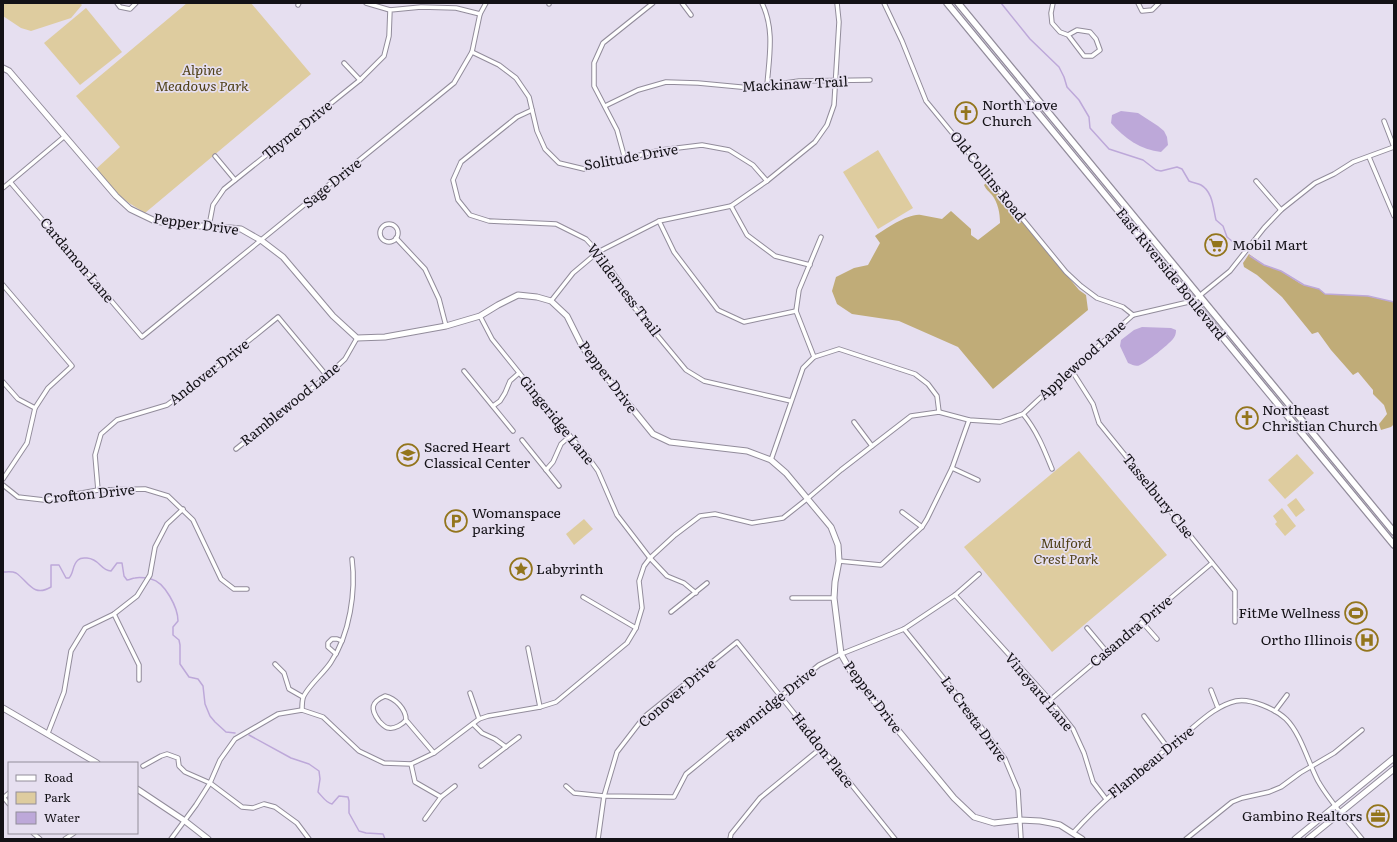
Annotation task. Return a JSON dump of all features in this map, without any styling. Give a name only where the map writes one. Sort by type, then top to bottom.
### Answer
[{"type":"main road","name":"East Riverside Boulevard","points":[[947,3],[1394,545]]},
{"type":"main road","name":"East Riverside Boulevard","points":[[958,3],[1394,532]]},
{"type":"main road","points":[[1103,191],[1109,186]]},
{"type":"main road","points":[[1324,461],[1331,455]]},
{"type":"street","points":[[117,3],[120,7],[130,9],[136,3]]},
{"type":"street","points":[[366,3],[390,10],[421,5],[456,8],[480,14]]},
{"type":"street","name":"Sage Drive","points":[[142,337],[262,241],[454,83],[472,52],[480,14],[486,3]]},
{"type":"street","points":[[625,159],[617,130],[594,86],[594,63],[603,44],[653,3]]},
{"type":"street","points":[[682,3],[691,15]]},
{"type":"street","points":[[762,3],[768,16],[771,36],[767,86]]},
{"type":"street","points":[[551,301],[573,273],[598,252],[660,221],[731,206],[767,181],[815,142],[827,125],[834,105],[839,22],[837,3]]},
{"type":"street","name":"Old Collins Road","points":[[884,3],[902,41],[926,101],[1066,272],[1097,298],[1123,307],[1133,315]]},
{"type":"street","points":[[1053,3],[1051,13],[1052,24],[1060,32],[1068,35],[1084,56],[1092,56],[1100,50],[1096,39],[1090,32],[1077,30],[1068,35]]},
{"type":"street","points":[[1138,3],[1142,11],[1152,10],[1159,3]]},
{"type":"street","name":"Thyme Drive","points":[[209,226],[211,212],[216,200],[224,189],[360,80],[384,56],[388,36],[390,10]]},
{"type":"street","name":"Solitude Drive","points":[[472,52],[499,65],[516,78],[529,97],[538,131],[545,149],[559,163],[584,169],[661,150],[702,145],[729,150],[753,165],[767,181]]},
{"type":"street","points":[[344,63],[360,80]]},
{"type":"street","name":"Pepper Drive","points":[[3,68],[9,71],[116,196],[130,209],[155,221],[188,226],[242,229],[262,241],[283,257],[333,316],[357,338],[385,337],[446,326],[480,316],[518,295],[537,297],[551,301],[567,316],[583,348],[653,434],[670,442],[747,451],[771,460],[786,473],[831,527],[838,545],[839,561],[834,598],[841,654],[854,677],[954,798],[974,818],[994,823],[1020,820],[1051,823],[1060,825],[1082,839]]},
{"type":"street","name":"Mackinaw Trail","points":[[605,106],[638,90],[666,82],[752,88],[799,81],[870,80]]},
{"type":"street","name":"Wilderness Trail","points":[[532,110],[517,117],[462,162],[453,180],[458,200],[470,215],[488,221],[556,224],[586,239],[598,252],[619,281],[628,300],[686,370],[704,381],[790,401]]},
{"type":"street","points":[[1384,121],[1394,147]]},
{"type":"street","points":[[3,188],[11,183],[65,136]]},
{"type":"street","name":"Applewood Lane","points":[[171,839],[185,821],[210,783],[220,760],[235,739],[278,714],[302,710],[323,717],[359,751],[384,763],[411,764],[434,753],[479,719],[488,716],[540,707],[556,702],[627,643],[636,628],[642,608],[639,581],[644,566],[650,558],[675,535],[700,516],[715,514],[752,523],[784,518],[841,470],[911,416],[939,412],[969,420],[1000,422],[1023,414],[1133,315],[1193,301],[1200,296],[1230,271],[1264,228],[1281,210],[1315,183],[1334,174],[1353,162],[1394,147]]},
{"type":"street","points":[[215,156],[235,180]]},
{"type":"street","points":[[1369,156],[1394,216]]},
{"type":"street","points":[[1256,181],[1281,210]]},
{"type":"street","name":"Cardamon Lane","points":[[11,183],[142,337]]},
{"type":"street","points":[[731,206],[747,235],[775,256],[810,265]]},
{"type":"street","points":[[660,221],[674,252],[718,310],[744,322],[796,311]]},
{"type":"street","points":[[386,225],[394,226],[398,233],[396,238],[391,242],[385,241],[381,237],[380,231],[386,225]]},
{"type":"street","points":[[814,357],[796,311],[799,290],[821,237]]},
{"type":"street","points":[[396,238],[425,269],[439,299],[446,326]]},
{"type":"street","points":[[3,285],[72,366],[48,388],[35,408],[27,443],[3,479]]},
{"type":"street","name":"Gingeridge Lane","points":[[480,316],[492,339],[598,471],[617,515],[650,558],[667,576],[684,583],[696,593]]},
{"type":"street","name":"Andover Drive","points":[[98,490],[95,455],[101,434],[117,420],[168,405],[278,317],[327,376]]},
{"type":"street","name":"Ramblewood Lane","points":[[236,449],[327,376],[345,359],[357,338]]},
{"type":"street","points":[[771,460],[802,368],[814,357],[839,349],[915,374],[928,384],[937,396],[939,412]]},
{"type":"street","points":[[464,371],[513,431]]},
{"type":"street","name":"Tasselbury Clse","points":[[1072,371],[1093,404],[1099,422],[1236,591],[1235,622]]},
{"type":"street","points":[[493,406],[500,401],[510,381],[519,373]]},
{"type":"street","points":[[3,382],[18,399],[35,408]]},
{"type":"street","points":[[1023,414],[1030,422],[1040,439],[1052,469]]},
{"type":"street","points":[[839,561],[881,565],[922,527],[928,519],[952,468],[969,420]]},
{"type":"street","points":[[854,422],[872,446]]},
{"type":"street","points":[[546,470],[553,462],[561,444],[570,436]]},
{"type":"street","points":[[522,440],[559,486]]},
{"type":"street","points":[[952,468],[978,480]]},
{"type":"street","name":"Crofton Drive","points":[[3,485],[18,497],[44,500],[98,490],[145,489],[168,496],[193,520],[221,579],[234,589],[247,589]]},
{"type":"street","points":[[48,733],[64,692],[71,651],[85,628],[114,614],[136,596],[149,576],[155,547],[167,524],[183,509]]},
{"type":"street","points":[[902,512],[922,527]]},
{"type":"street","points":[[302,710],[303,696],[331,663],[342,641],[353,590],[352,559]]},
{"type":"street","name":"Casandra Drive","points":[[1050,700],[1212,563]]},
{"type":"street","name":"Fawnridge Drive","points":[[566,786],[574,793],[604,796],[674,797],[686,774],[819,665],[841,654],[904,629],[955,595],[979,574]]},
{"type":"street","points":[[671,612],[707,583]]},
{"type":"street","name":"Vineyard Lane","points":[[955,595],[1050,700],[1073,729],[1084,753],[1093,782],[1106,799]]},
{"type":"street","points":[[583,597],[636,628]]},
{"type":"street","points":[[792,598],[834,598]]},
{"type":"street","points":[[114,614],[139,665],[139,680]]},
{"type":"street","points":[[1142,622],[1157,639]]},
{"type":"street","points":[[1087,628],[1107,652]]},
{"type":"street","name":"La Cresta Drive","points":[[904,629],[954,691],[1005,759],[1018,790],[1021,839]]},
{"type":"street","points":[[336,654],[328,647],[328,643],[332,639],[342,641]]},
{"type":"street","name":"Haddon Place","points":[[737,642],[895,839]]},
{"type":"street","name":"Conover Drive","points":[[598,839],[604,796],[617,752],[644,717],[737,642]]},
{"type":"street","points":[[528,648],[540,707]]},
{"type":"street","points":[[274,664],[284,673],[290,689],[303,696]]},
{"type":"street","points":[[1212,690],[1218,708]]},
{"type":"street","points":[[470,693],[479,719]]},
{"type":"street","points":[[1275,711],[1287,695]]},
{"type":"street","points":[[406,720],[403,724],[389,728],[384,726],[376,717],[372,707],[374,703],[384,696],[395,700],[406,714],[406,720],[434,753]]},
{"type":"street","name":"Flambeau Drive","points":[[1073,833],[1090,813],[1168,748],[1218,708],[1236,701],[1257,703],[1275,711],[1286,719],[1299,739],[1322,788],[1340,813],[1362,839]]},
{"type":"street","points":[[3,708],[95,762]]},
{"type":"street","points":[[1144,716],[1168,748]]},
{"type":"street","points":[[473,724],[482,733],[495,739],[506,747]]},
{"type":"street","points":[[1186,839],[1237,800],[1276,790],[1334,753],[1362,730]]},
{"type":"street","points":[[481,766],[519,737]]},
{"type":"street","points":[[730,839],[731,834],[760,798],[821,748]]},
{"type":"street","points":[[143,766],[167,754],[178,758],[179,766],[185,772],[210,783],[242,807],[253,808],[264,804],[275,807],[297,823],[309,839]]},
{"type":"street","points":[[1295,839],[1394,758]]},
{"type":"street","points":[[411,764],[415,782],[441,796]]},
{"type":"street","points":[[1308,839],[1394,769]]},
{"type":"street","points":[[425,819],[441,796],[455,786]]},
{"type":"street","points":[[138,790],[185,821],[208,839]]},
{"type":"green space","points":[[3,3],[80,3],[82,5],[71,18],[31,31],[21,28],[3,16]]},
{"type":"green space","name":"Alpine Meadows Park","points":[[187,3],[251,3],[311,74],[145,213],[119,195],[96,169],[120,147],[76,96]]},
{"type":"green space","points":[[86,8],[122,52],[80,85],[44,43]]},
{"type":"green space","points":[[878,150],[913,208],[878,229],[843,172]]},
{"type":"green space","name":"Mulford Crest Park","points":[[1079,451],[1167,555],[1052,652],[964,547]]},
{"type":"green space","points":[[1297,454],[1314,473],[1285,499],[1268,480]]},
{"type":"green space","points":[[1296,498],[1305,510],[1296,517],[1287,505]]},
{"type":"green space","points":[[1282,508],[1296,526],[1285,536],[1275,524],[1277,522],[1273,516]]},
{"type":"green space","points":[[584,519],[593,529],[574,545],[566,534]]},
{"type":"shaded area","points":[[989,180],[1079,290],[1086,295],[1088,310],[993,389],[958,347],[899,321],[852,314],[837,304],[832,291],[836,277],[854,268],[868,265],[880,243],[875,236],[897,222],[910,216],[921,215],[942,219],[951,211],[971,229],[971,235],[978,240],[1000,223],[996,201],[984,185]]},
{"type":"shaded area","points":[[1249,254],[1264,265],[1281,271],[1301,284],[1319,289],[1325,294],[1368,296],[1394,302],[1394,424],[1391,427],[1381,430],[1379,424],[1387,414],[1384,405],[1373,394],[1373,390],[1358,372],[1353,375],[1331,350],[1318,332],[1312,334],[1282,297],[1257,275],[1244,267],[1243,263]]},
{"type":"water","points":[[1121,111],[1138,113],[1158,126],[1164,131],[1167,137],[1168,145],[1161,152],[1154,151],[1140,146],[1121,134],[1111,123],[1112,115]]},
{"type":"water","points":[[1142,327],[1171,328],[1176,330],[1176,333],[1173,339],[1162,349],[1139,366],[1136,366],[1128,363],[1120,346],[1121,340],[1134,330]]},
{"type":"waterway","points":[[1001,3],[1030,39],[1059,67],[1067,87],[1079,100],[1089,117],[1090,128],[1109,149],[1143,160],[1156,170],[1161,171],[1177,167],[1182,169],[1189,181],[1201,185],[1208,192],[1212,201],[1216,220],[1223,226],[1227,237],[1239,247]]},
{"type":"waterway","points":[[1250,256],[1264,265],[1281,271],[1304,285],[1319,289],[1325,294],[1368,296],[1394,302]]},
{"type":"waterway","points":[[3,572],[16,573],[31,587],[40,591],[51,587],[51,565],[59,565],[66,578],[69,578],[76,562],[80,558],[87,558],[95,560],[104,569],[111,571],[117,563],[122,563],[124,576],[127,580],[141,578],[156,581],[166,590],[176,609],[178,621],[173,627],[173,635],[179,640],[180,664],[189,677],[198,679],[203,686],[205,704],[210,716],[226,732],[235,733]]},
{"type":"waterway","points":[[249,735],[291,758],[309,764],[319,771],[320,779],[318,792],[324,799],[332,804],[339,796],[348,797],[349,813],[359,831],[383,834],[385,839]]},
{"type":"place","name":"North Love Church","points":[[966,113]]},
{"type":"place","name":"Mobil Mart","points":[[1216,245]]},
{"type":"place","name":"Northeast Christian Church","points":[[1247,418]]},
{"type":"place","name":"Sacred Heart Classical Center","points":[[408,455]]},
{"type":"place","name":"Womanspace parking","points":[[456,521]]},
{"type":"place","name":"Labyrinth","points":[[521,569]]},
{"type":"place","name":"FitMe Wellness","points":[[1356,613]]},
{"type":"place","name":"Ortho Illinois","points":[[1367,640]]},
{"type":"place","name":"Gambino Realtors","points":[[1378,816]]}]
